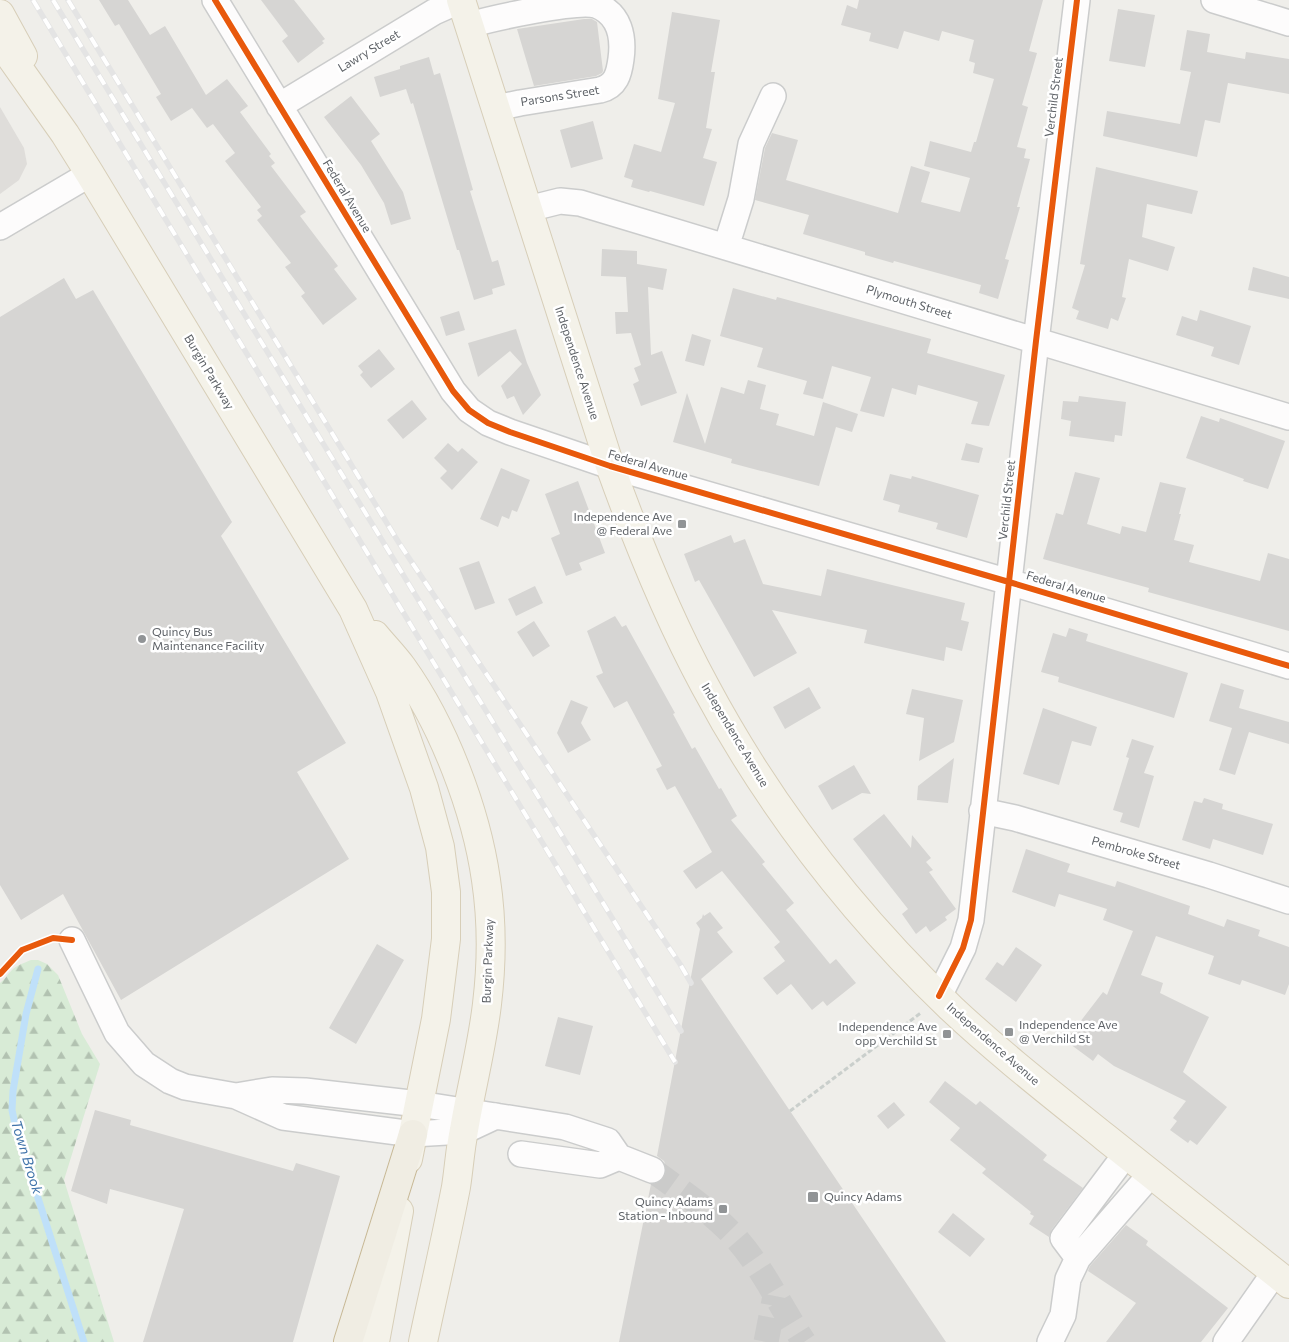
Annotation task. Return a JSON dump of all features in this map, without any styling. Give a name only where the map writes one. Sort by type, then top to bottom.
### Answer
[{"type":"highway","points":[[348,1342],[413,1134]]},
{"type":"main road","name":"Independence Avenue","points":[[464,8],[610,466],[659,591],[697,672],[739,745],[776,802],[835,882],[878,932],[939,996],[1037,1083],[1282,1278]]},
{"type":"main road","name":"Burgin Parkway","points":[[0,14],[65,134]]},
{"type":"main road","name":"Burgin Parkway","points":[[0,42],[65,134],[90,174],[353,609],[390,692],[424,788],[440,847],[446,892],[446,940],[442,980],[375,1342]]},
{"type":"main road","name":"Burgin Parkway","points":[[353,609],[402,667],[426,706],[447,748],[474,825],[481,851],[489,902],[490,966],[486,1013],[456,1186],[424,1342]]},
{"type":"street","name":"Federal Avenue","points":[[215,0],[460,401],[478,416],[499,428],[610,466],[1289,666]]},
{"type":"street","name":"Verchild Street","points":[[939,996],[963,948],[971,920],[1036,341],[1077,0]]},
{"type":"street","points":[[1214,0],[1289,23]]},
{"type":"street","name":"Parsons Street","points":[[464,8],[502,16],[581,3],[602,8],[614,18],[620,30],[622,45],[618,77],[610,86],[600,90],[496,108]]},
{"type":"street","name":"Lawry Street","points":[[279,106],[434,12],[464,8]]},
{"type":"street","points":[[726,247],[741,199],[752,144],[773,96]]},
{"type":"street","points":[[0,227],[90,174]]},
{"type":"street","name":"Plymouth Street","points":[[528,209],[560,201],[580,204],[1289,416]]},
{"type":"street","name":"Pembroke Street","points":[[982,811],[1015,818],[1209,875],[1289,901]]},
{"type":"street","points":[[72,940],[111,1024],[124,1043],[144,1064],[170,1081],[185,1087],[236,1096],[283,1117],[413,1134],[496,1116],[565,1127],[608,1141],[619,1157],[652,1170]]},
{"type":"street","points":[[236,1096],[272,1090],[305,1091],[419,1104],[466,1121]]},
{"type":"street","points":[[565,1127],[576,1145],[576,1162]]},
{"type":"street","points":[[522,1154],[600,1165],[619,1157]]},
{"type":"street","points":[[1078,1258],[1062,1238],[1126,1154]]},
{"type":"street","points":[[1050,1342],[1063,1315],[1068,1279],[1078,1258],[1151,1174]]},
{"type":"street","points":[[1226,1342],[1282,1278]]},
{"type":"path","points":[[790,1110],[920,1014],[939,996]]},
{"type":"shaded area","points":[[0,107],[24,148],[27,164],[19,180],[0,194]]},
{"type":"green space","points":[[31,960],[38,960],[47,964],[58,975],[82,1034],[100,1064],[64,1180],[114,1342],[0,1342],[0,983],[14,968]]},
{"type":"building","points":[[99,0],[128,0],[150,35],[165,26],[206,95],[227,79],[248,106],[240,112],[271,154],[269,156],[275,163],[271,166],[306,212],[300,216],[338,266],[334,269],[357,299],[323,325],[301,296],[305,293],[285,267],[291,263],[257,220],[262,216],[257,210],[261,207],[225,161],[235,153],[213,124],[207,128],[192,108],[171,121],[156,97],[161,94],[119,24],[115,26]]},
{"type":"building","points":[[261,0],[294,0],[325,39],[322,41],[324,43],[298,63],[282,41],[288,36]]},
{"type":"building","points":[[859,0],[1043,0],[1029,51],[1037,53],[1022,105],[1028,107],[1017,147],[1026,149],[1024,158],[1030,159],[1017,207],[1020,207],[1005,259],[1009,260],[998,299],[979,293],[981,285],[865,255],[865,252],[803,234],[809,215],[755,200],[765,148],[772,133],[798,140],[786,180],[898,213],[911,166],[930,172],[921,202],[960,212],[970,178],[924,166],[930,141],[971,152],[974,142],[976,142],[994,79],[973,73],[975,63],[969,61],[974,40],[942,31],[939,41],[904,31],[898,49],[869,41],[871,33],[841,25],[847,5],[857,9]]},
{"type":"building","points":[[1118,9],[1155,15],[1145,67],[1109,61]]},
{"type":"building","points":[[672,12],[720,20],[711,72],[715,72],[706,128],[712,129],[703,158],[717,162],[704,206],[631,187],[633,180],[624,177],[634,144],[661,152],[675,103],[658,99]]},
{"type":"building","points":[[592,19],[597,22],[602,73],[596,76],[534,86],[517,29]]},
{"type":"building","points":[[1187,30],[1210,34],[1207,52],[1245,59],[1246,52],[1289,59],[1289,94],[1228,83],[1220,123],[1205,120],[1197,157],[1103,136],[1107,111],[1180,124],[1191,72],[1180,70]]},
{"type":"building","points":[[429,57],[434,75],[440,73],[473,190],[470,191],[492,262],[498,260],[505,285],[492,289],[493,294],[474,300],[413,103],[411,104],[406,89],[380,97],[374,77]]},
{"type":"building","points":[[351,96],[380,134],[371,141],[403,192],[411,219],[391,225],[384,203],[361,165],[324,117]]},
{"type":"building","points":[[593,121],[603,159],[571,168],[560,130]]},
{"type":"building","points":[[1096,167],[1198,191],[1192,214],[1147,204],[1142,237],[1175,247],[1168,271],[1129,259],[1122,297],[1126,298],[1118,321],[1111,318],[1108,329],[1076,319],[1079,311],[1072,308],[1085,265],[1080,264]]},
{"type":"building","points":[[602,249],[637,251],[637,264],[667,269],[663,290],[648,287],[651,355],[662,351],[677,393],[641,406],[633,384],[639,381],[634,368],[641,365],[631,333],[616,334],[615,312],[628,312],[626,277],[601,276]]},
{"type":"building","points":[[1253,267],[1289,277],[1289,299],[1248,290]]},
{"type":"building","name":"Quincy Bus Maintenance Facility","points":[[64,278],[76,299],[93,290],[232,522],[221,536],[346,743],[297,772],[349,859],[121,1000],[63,894],[21,920],[0,885],[0,317]]},
{"type":"building","points":[[733,288],[776,300],[777,297],[931,339],[927,353],[1005,375],[989,426],[971,424],[978,402],[918,385],[916,395],[892,388],[884,417],[860,411],[871,377],[832,366],[823,399],[803,394],[807,381],[757,367],[763,348],[720,336]]},
{"type":"building","points":[[1200,310],[1251,326],[1239,365],[1211,356],[1214,347],[1176,335],[1182,316],[1197,321]]},
{"type":"building","points":[[459,311],[465,330],[446,336],[440,317]]},
{"type":"building","points":[[516,329],[527,363],[541,395],[523,415],[514,396],[507,399],[501,386],[522,364],[510,351],[478,377],[468,343]]},
{"type":"building","points":[[692,334],[711,340],[704,366],[685,361]]},
{"type":"building","points":[[379,349],[395,369],[371,388],[360,375],[363,372],[358,366]]},
{"type":"building","points":[[748,380],[766,385],[760,409],[779,414],[776,425],[814,436],[823,402],[858,414],[852,432],[836,427],[819,486],[731,463],[732,459],[673,442],[687,393],[705,444],[721,387],[744,394]]},
{"type":"building","points":[[1079,396],[1126,402],[1122,436],[1115,435],[1114,442],[1069,436],[1071,421],[1061,419],[1063,401],[1078,402]]},
{"type":"building","points":[[412,400],[427,419],[403,439],[387,420]]},
{"type":"building","points":[[1201,416],[1219,422],[1220,418],[1285,441],[1268,489],[1186,458]]},
{"type":"building","points":[[448,443],[458,452],[462,448],[478,462],[452,490],[440,478],[447,471],[434,458]]},
{"type":"building","points":[[966,443],[983,448],[979,463],[961,460]]},
{"type":"building","points":[[501,468],[530,480],[517,512],[512,510],[509,519],[502,516],[498,527],[480,519]]},
{"type":"building","points":[[1075,472],[1100,478],[1087,524],[1120,534],[1122,526],[1146,532],[1160,482],[1186,488],[1174,540],[1194,545],[1189,562],[1260,581],[1268,553],[1289,559],[1289,631],[1148,592],[1149,588],[1043,559],[1056,513],[1063,515]]},
{"type":"building","points":[[890,474],[911,479],[912,476],[979,495],[967,538],[936,529],[938,523],[898,512],[900,505],[883,500]]},
{"type":"building","points":[[578,481],[605,553],[579,563],[582,570],[566,576],[551,538],[560,534],[545,494]]},
{"type":"building","points":[[731,535],[734,543],[745,539],[763,584],[821,596],[827,569],[965,603],[961,620],[969,622],[962,651],[946,647],[944,661],[864,643],[867,630],[772,610],[797,653],[754,677],[699,580],[695,582],[684,554]]},
{"type":"building","points":[[479,561],[495,603],[475,610],[459,568]]},
{"type":"building","points":[[535,586],[543,603],[516,616],[508,599]]},
{"type":"building","points":[[615,616],[622,627],[626,625],[675,713],[673,714],[692,749],[695,747],[737,816],[731,820],[765,862],[762,864],[794,903],[786,910],[830,964],[836,959],[856,983],[827,1006],[823,1001],[812,1010],[791,984],[777,995],[763,978],[785,961],[774,947],[780,942],[722,871],[696,889],[683,871],[712,852],[675,786],[667,790],[656,769],[662,766],[627,701],[614,708],[596,676],[603,673],[587,631]]},
{"type":"building","points":[[534,621],[550,646],[533,657],[517,632]]},
{"type":"building","points":[[1069,628],[1088,634],[1086,641],[1188,673],[1174,718],[1058,682],[1059,677],[1041,672],[1053,633],[1066,637]]},
{"type":"building","points":[[1221,683],[1244,690],[1239,708],[1289,722],[1289,744],[1249,732],[1235,775],[1219,770],[1232,728],[1209,721]]},
{"type":"building","points":[[809,687],[821,708],[785,729],[773,707]]},
{"type":"building","points":[[912,689],[963,700],[954,742],[919,761],[924,718],[906,714]]},
{"type":"building","points":[[571,700],[588,707],[581,723],[591,740],[568,753],[557,733]]},
{"type":"building","points":[[1043,708],[1097,727],[1091,746],[1072,741],[1059,785],[1023,774]]},
{"type":"building","points":[[1132,739],[1154,746],[1144,773],[1154,776],[1139,828],[1120,822],[1123,813],[1113,810],[1129,758],[1126,757]]},
{"type":"building","points":[[954,758],[948,803],[917,800],[918,786]]},
{"type":"building","points":[[854,765],[871,794],[862,793],[832,810],[818,786]]},
{"type":"building","points":[[1204,798],[1223,804],[1222,809],[1273,824],[1263,855],[1213,839],[1210,849],[1182,840],[1194,801],[1202,803]]},
{"type":"building","points":[[884,814],[911,848],[912,835],[931,858],[926,862],[933,870],[929,872],[956,909],[945,917],[947,920],[930,932],[926,926],[916,934],[902,914],[908,909],[853,839]]},
{"type":"building","points":[[1026,849],[1070,864],[1067,872],[1115,887],[1117,881],[1190,906],[1188,914],[1224,927],[1227,919],[1260,930],[1258,936],[1289,947],[1289,984],[1285,995],[1242,980],[1240,985],[1208,974],[1214,956],[1156,936],[1141,975],[1163,983],[1160,993],[1209,1017],[1183,1072],[1227,1107],[1197,1145],[1190,1140],[1188,1143],[1170,1130],[1177,1121],[1173,1118],[1186,1101],[1114,1066],[1098,1054],[1093,1061],[1070,1044],[1074,1039],[1070,1035],[1103,992],[1107,995],[1133,931],[1103,920],[1107,909],[1059,894],[1055,907],[1012,892]]},
{"type":"building","points":[[710,912],[723,928],[717,932],[733,952],[701,979],[946,1342],[619,1342],[651,1184],[661,1182],[665,1175],[666,1167],[664,1161],[657,1156],[700,929],[696,923],[702,918],[703,914],[704,916]]},
{"type":"building","points":[[377,944],[404,960],[356,1044],[329,1028]]},
{"type":"building","points":[[1016,947],[1042,965],[1016,1002],[985,979],[997,962],[1003,966]]},
{"type":"building","points":[[558,1017],[593,1026],[580,1075],[545,1066]]},
{"type":"building","points":[[945,1081],[976,1105],[980,1101],[1047,1155],[1043,1160],[1083,1188],[1052,1229],[1049,1237],[1029,1224],[1034,1216],[1030,1214],[1031,1212],[982,1173],[986,1169],[950,1140],[960,1128],[929,1102]]},
{"type":"building","points":[[894,1102],[905,1115],[888,1129],[877,1116]]},
{"type":"building","points":[[95,1110],[131,1120],[130,1125],[293,1171],[296,1163],[340,1176],[293,1342],[143,1342],[184,1209],[110,1189],[107,1204],[71,1191]]},
{"type":"building","points":[[953,1213],[985,1239],[970,1257],[938,1232]]},
{"type":"building","points":[[1126,1225],[1148,1241],[1146,1245],[1228,1308],[1201,1342],[1106,1342],[1136,1303],[1088,1271],[1090,1266]]},
{"type":"waterway","name":"Town Brook","points":[[38,969],[26,1014],[13,1091],[12,1110],[16,1129],[84,1342]]},
{"type":"tunnel","points":[[652,1170],[706,1210],[735,1237],[763,1275],[804,1342]]},
{"type":"tunnel","points":[[766,1342],[775,1296]]},
{"type":"railway","points":[[33,0],[675,1062]]},
{"type":"railway","points":[[53,0],[681,1031]]},
{"type":"railway","points":[[68,0],[399,543],[691,983]]},
{"type":"cycle path","points":[[215,0],[453,391],[469,410],[488,423],[610,466],[1289,666]]},
{"type":"cycle path","points":[[939,996],[963,948],[971,920],[1036,341],[1077,0]]},
{"type":"cycle path","points":[[0,974],[22,950],[53,938],[72,940]]},
{"type":"place","name":"Independence Ave @ Federal Ave","points":[[682,524]]},
{"type":"place","name":"Quincy Bus Maintenance Facility","points":[[142,639]]},
{"type":"place","name":"Independence Ave @ Verchild St","points":[[1009,1032]]},
{"type":"place","name":"Independence Ave opp Verchild St","points":[[947,1034]]},
{"type":"place","name":"Quincy Adams","points":[[813,1197]]},
{"type":"place","name":"Quincy Adams Station - Inbound","points":[[723,1209]]}]
